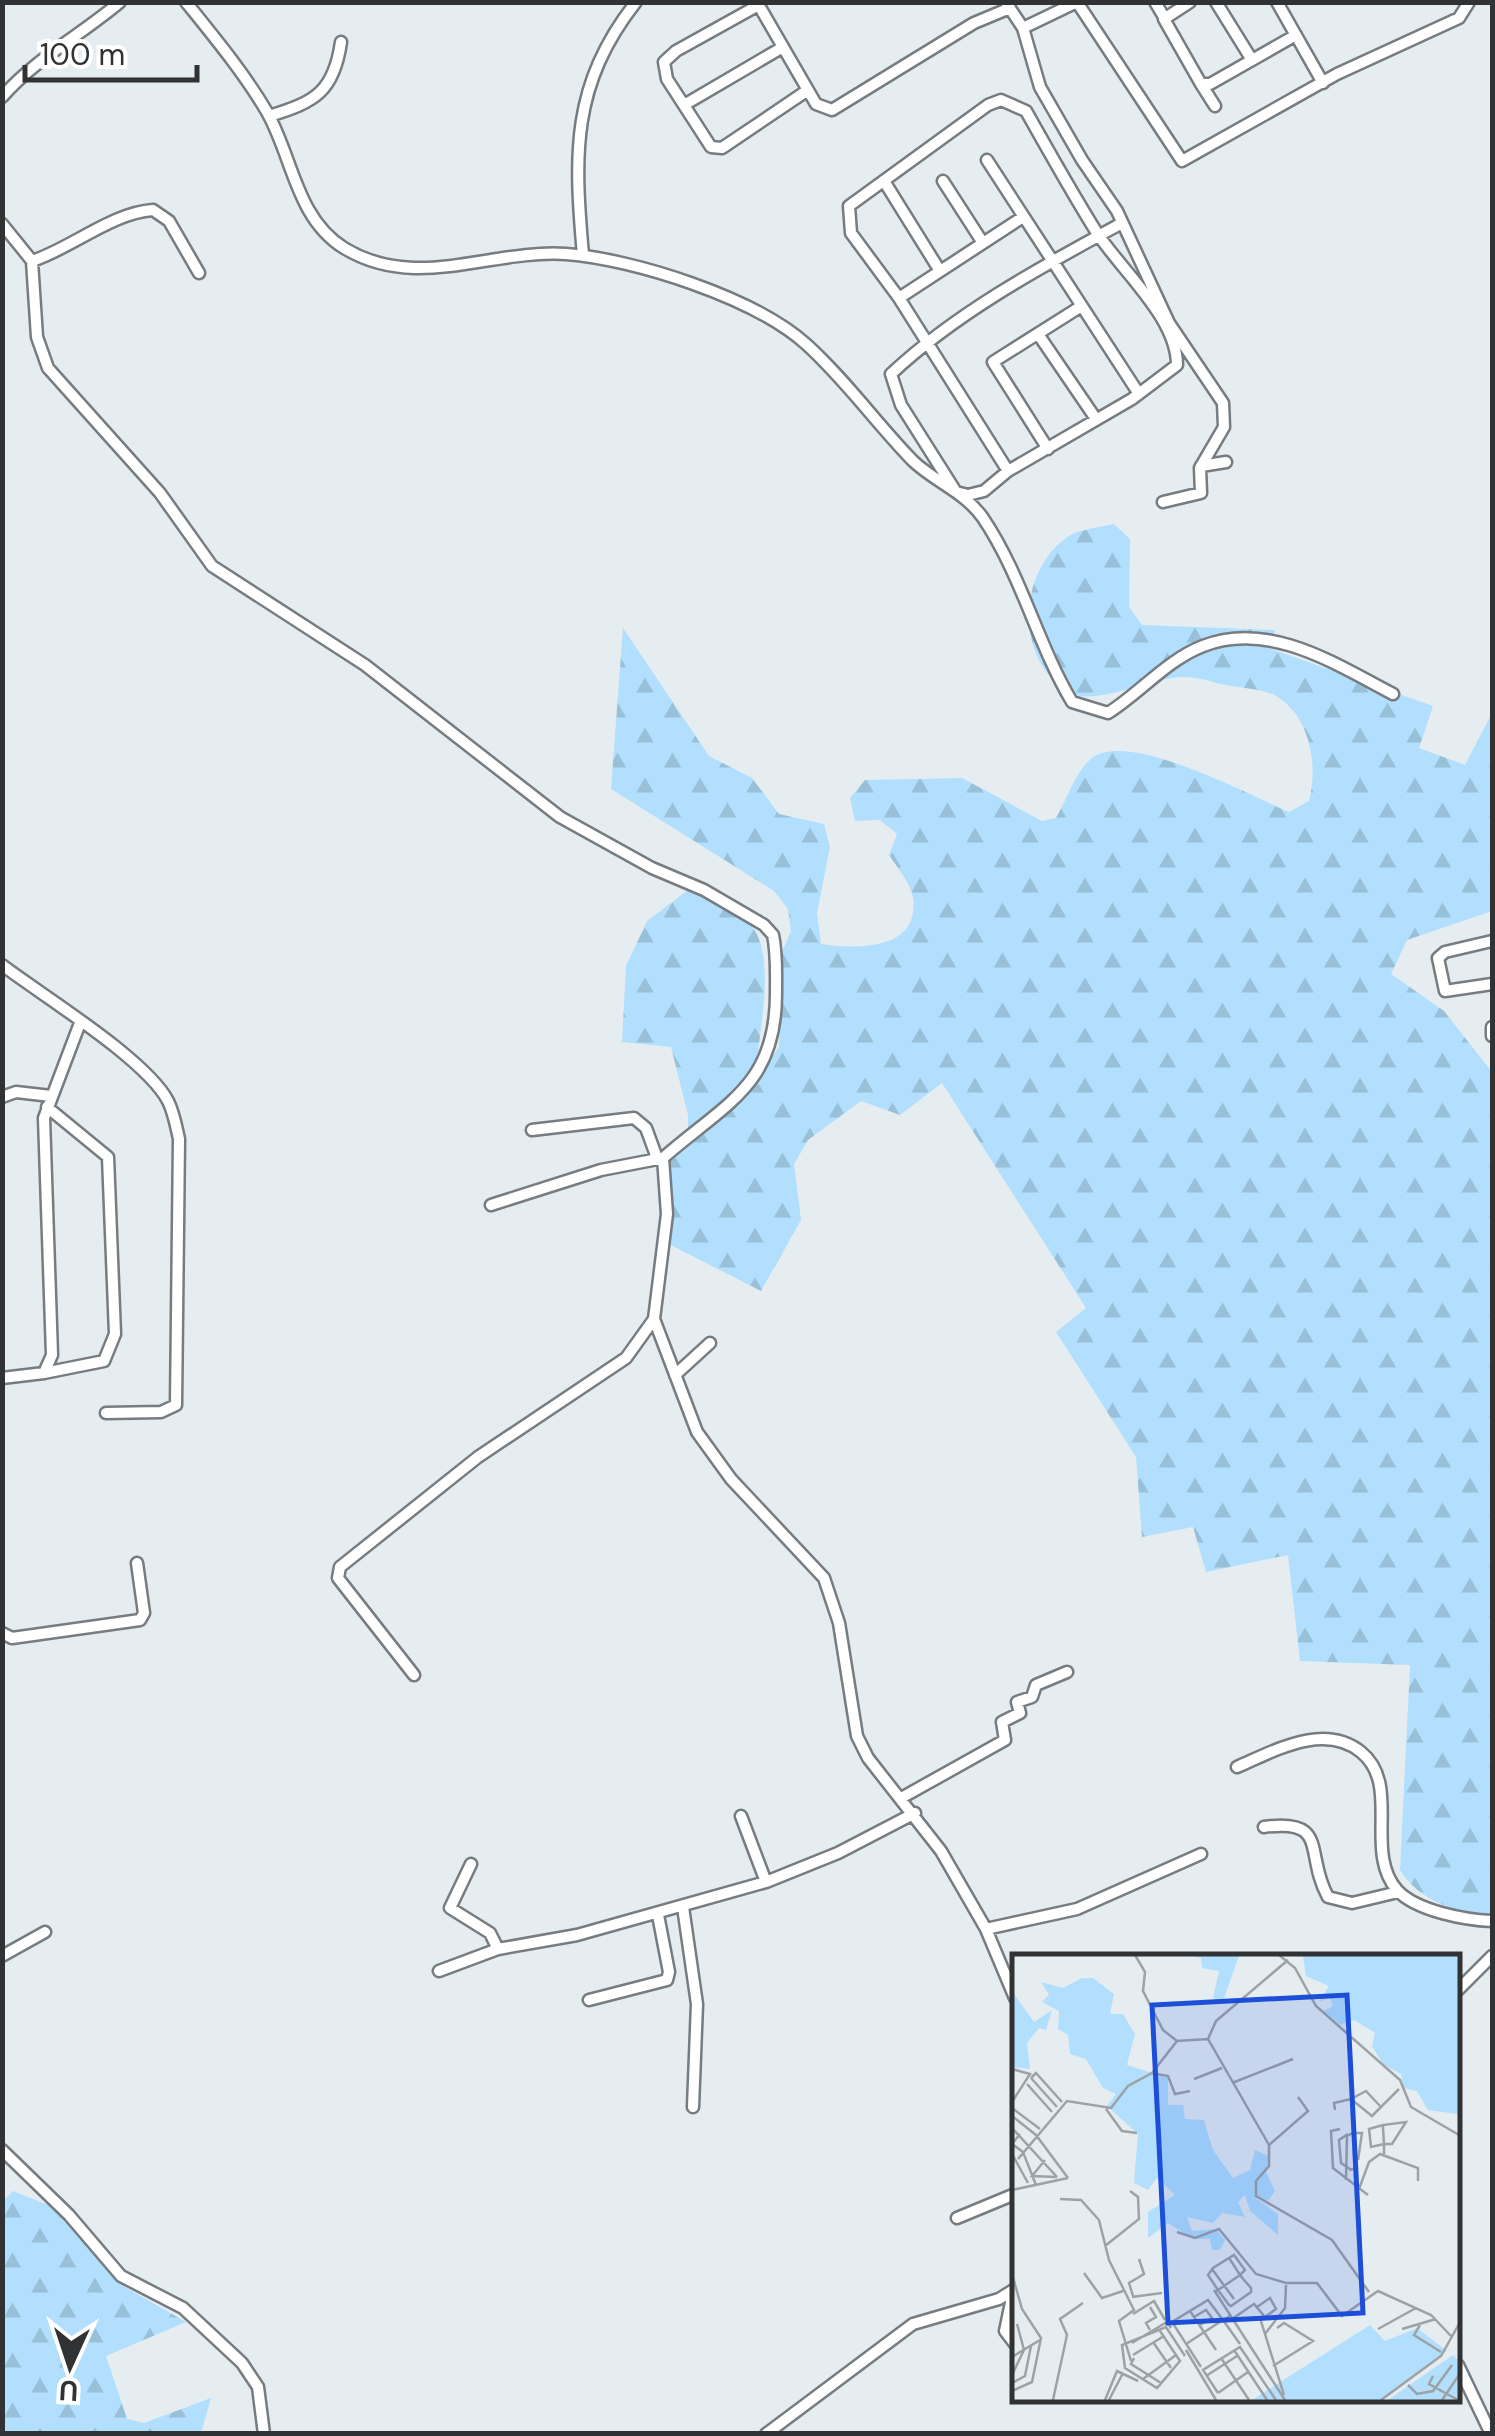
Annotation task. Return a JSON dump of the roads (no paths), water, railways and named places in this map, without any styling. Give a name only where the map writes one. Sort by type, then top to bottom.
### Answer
[{"type":"street","points":[[2,98],[23,73],[78,38],[120,2]]},
{"type":"street","points":[[186,2],[232,58],[269,116],[318,225],[346,249],[370,261],[420,270],[518,256],[583,256],[713,293],[803,341],[918,466],[956,492],[984,520],[1018,576],[1056,675],[1072,702],[1108,713],[1154,676],[1205,645],[1262,639],[1303,648],[1393,694]]},
{"type":"street","points":[[583,256],[579,180],[584,102],[594,65],[636,2]]},
{"type":"street","points":[[1023,28],[1077,2],[1182,161],[1323,83],[1459,18],[1469,2]]},
{"type":"street","points":[[1156,2],[1215,106]]},
{"type":"street","points":[[1164,17],[1190,2]]},
{"type":"street","points":[[1216,2],[1252,60]]},
{"type":"street","points":[[1277,2],[1323,83]]},
{"type":"street","points":[[808,90],[722,148],[711,146],[667,78],[664,62],[748,5],[762,9],[816,104],[832,110],[1008,5],[1023,28],[1040,88],[1122,223],[1165,315],[1223,403],[1224,427],[1200,466],[1200,494],[1164,502]]},
{"type":"street","points":[[1201,84],[1210,84],[1296,35]]},
{"type":"street","points":[[269,116],[304,103],[330,83],[337,72],[341,42]]},
{"type":"street","points":[[684,105],[783,47]]},
{"type":"street","points":[[1008,471],[927,340],[849,226],[849,206],[988,105],[1014,102],[1026,111],[1099,236],[1158,315],[1175,348],[1177,365],[1139,394],[1008,471],[984,491],[968,495],[956,492],[892,386],[891,374],[927,340],[1052,264],[1099,236],[1122,223]]},
{"type":"street","points":[[987,160],[1139,394]]},
{"type":"street","points":[[884,181],[940,271]]},
{"type":"street","points":[[943,182],[982,243]]},
{"type":"street","points":[[32,261],[121,218],[153,210],[169,221],[199,274]]},
{"type":"street","points":[[899,298],[1022,217]]},
{"type":"street","points":[[2,224],[32,261],[35,326],[48,368],[160,493],[212,566],[365,666],[560,817],[652,868],[704,890],[764,925],[773,936],[777,1027],[770,1054],[731,1102],[660,1158],[600,1170],[491,1205]]},
{"type":"street","points":[[1048,448],[993,362],[1080,307]]},
{"type":"street","points":[[1038,334],[1096,419]]},
{"type":"street","points":[[1200,466],[1226,462]]},
{"type":"street","points":[[1492,941],[1445,952],[1438,958],[1446,991],[1492,984]]},
{"type":"street","points":[[2,965],[125,1057],[167,1098],[179,1139],[176,1405],[161,1412],[106,1413]]},
{"type":"street","points":[[44,1373],[52,1355],[49,1101],[80,1023]]},
{"type":"street","points":[[1492,1027],[1492,1036]]},
{"type":"street","points":[[2,1096],[16,1092],[49,1101],[108,1157],[112,1175],[115,1334],[104,1361],[3,1378]]},
{"type":"street","points":[[532,1130],[634,1118],[646,1128],[660,1158],[667,1214],[654,1319],[697,1432],[731,1478],[824,1578],[839,1623],[857,1736],[868,1758],[915,1813],[986,1929],[1012,1991]]},
{"type":"street","points":[[414,1675],[338,1578],[340,1567],[492,1446],[626,1358],[654,1319]]},
{"type":"street","points":[[675,1375],[710,1343]]},
{"type":"street","points":[[6,1637],[140,1620],[144,1613],[137,1563]]},
{"type":"street","points":[[902,1797],[1005,1740],[1002,1722],[1020,1713],[1017,1702],[1032,1697],[1036,1684],[1066,1672]]},
{"type":"street","points":[[1237,1767],[1316,1738],[1354,1746],[1374,1762],[1381,1788],[1380,1840],[1388,1874],[1398,1892],[1428,1907],[1492,1921]]},
{"type":"street","points":[[439,1971],[498,1949],[658,1915],[766,1882],[838,1853],[915,1813]]},
{"type":"street","points":[[741,1816],[766,1882]]},
{"type":"street","points":[[1264,1827],[1298,1824],[1306,1829],[1328,1897],[1352,1903],[1398,1892]]},
{"type":"street","points":[[986,1929],[1077,1908],[1201,1854]]},
{"type":"street","points":[[471,1864],[450,1908],[490,1933],[498,1949]]},
{"type":"street","points":[[683,1907],[694,1973],[694,2107]]},
{"type":"street","points":[[589,2000],[667,1980],[670,1972],[658,1915]]},
{"type":"street","points":[[2,1956],[45,1932]]},
{"type":"street","points":[[1460,1988],[1492,1956]]},
{"type":"street","points":[[670,1972],[694,1973]]},
{"type":"street","points":[[2,2150],[69,2215],[121,2276],[183,2308],[242,2363],[258,2387],[264,2434]]},
{"type":"street","points":[[957,2218],[1012,2195]]},
{"type":"street","points":[[766,2434],[913,2324],[1012,2292]]},
{"type":"street","points":[[1012,2300],[1005,2331],[1012,2340]]},
{"type":"street","points":[[1460,2369],[1490,2434]]}]
